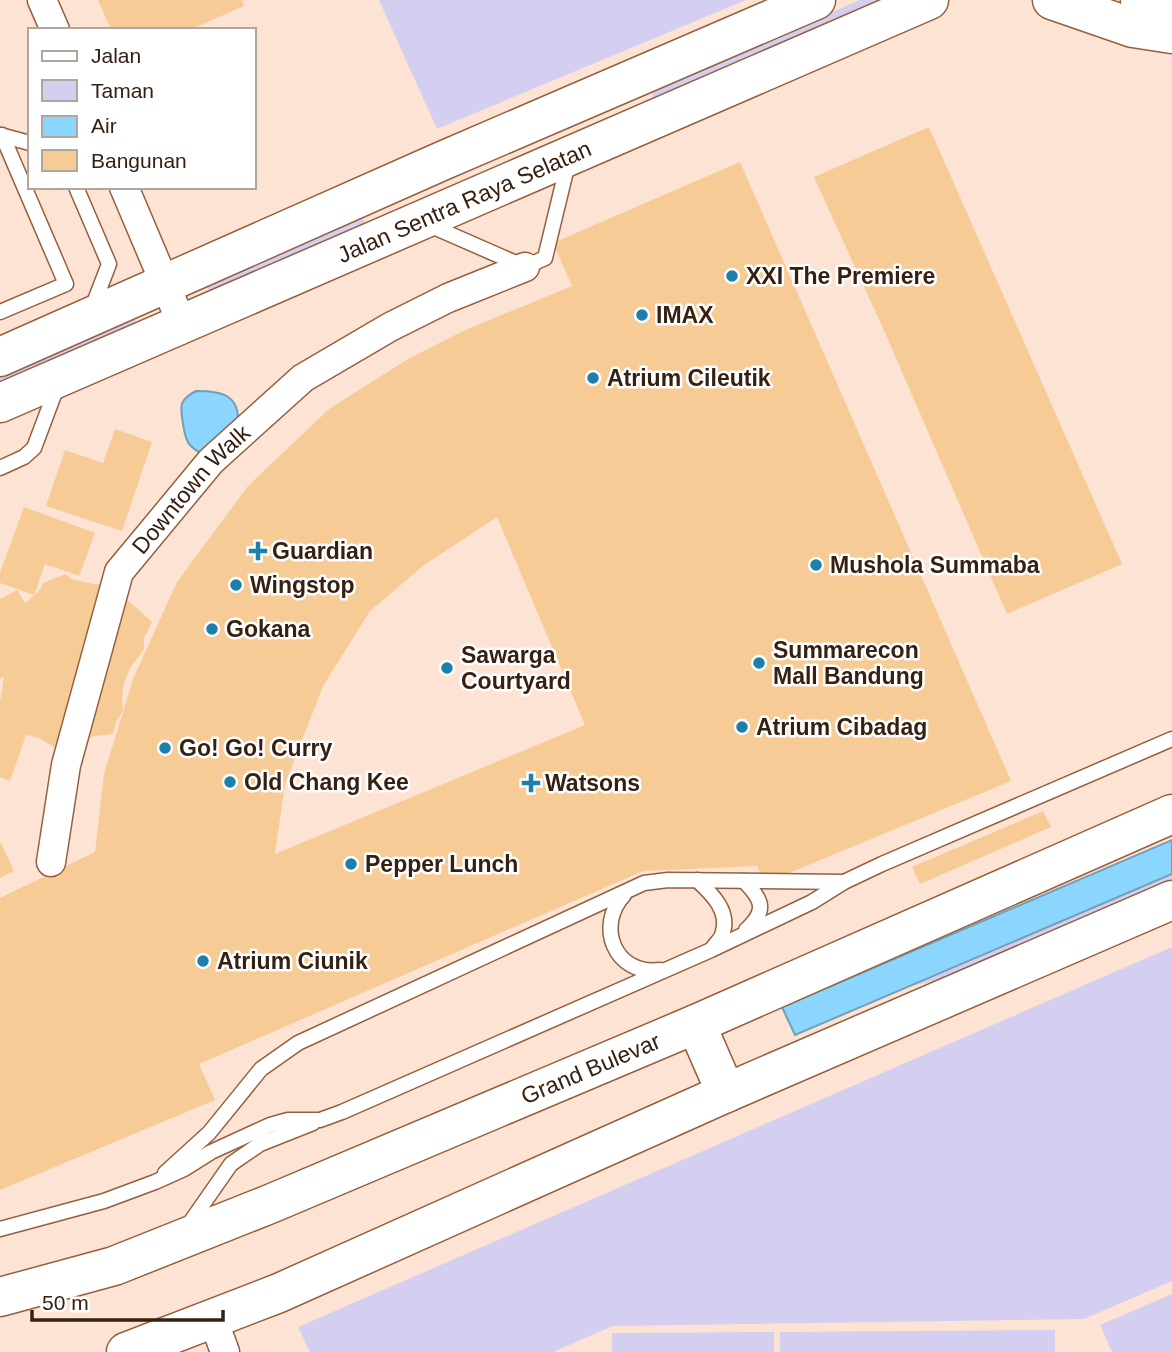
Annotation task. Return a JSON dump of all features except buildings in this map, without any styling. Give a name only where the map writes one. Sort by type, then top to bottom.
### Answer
[{"type":"street","points":[[42,0],[54,28]]},
{"type":"street","name":"Jalan Sentra Raya Selatan","points":[[0,357],[602,91],[816,0]]},
{"type":"street","name":"Jalan Sentra Raya Selatan","points":[[0,402],[929,0]]},
{"type":"street","points":[[1052,0],[1133,28],[1172,34]]},
{"type":"street","points":[[1140,0],[1150,4],[1172,25]]},
{"type":"street","points":[[602,91],[619,133]]},
{"type":"street","points":[[125,189],[182,324]]},
{"type":"street","name":"Downtown Walk","points":[[51,862],[66,765],[119,572],[211,461],[303,378],[390,327],[448,298],[525,267]]},
{"type":"street","name":"Grand Bulevar","points":[[0,1297],[114,1266],[270,1204],[696,1024],[1172,814]]},
{"type":"street","points":[[127,1352],[219,1336],[291,1288],[726,1093],[1172,900]]},
{"type":"street","points":[[696,1024],[726,1093]]},
{"type":"lane","points":[[1,135],[28,142]]},
{"type":"lane","points":[[0,312],[66,284],[1,135]]},
{"type":"lane","points":[[419,221],[525,267],[545,258],[569,155]]},
{"type":"lane","points":[[77,189],[109,264],[104,282],[87,318]]},
{"type":"lane","points":[[0,468],[24,457],[34,448],[61,376]]},
{"type":"lane","points":[[176,1242],[231,1164],[260,1144],[711,950],[812,902],[844,882],[1172,739]]},
{"type":"lane","points":[[155,1182],[209,1133],[261,1069],[298,1043],[644,883],[668,880],[844,882]]},
{"type":"lane","points":[[697,880],[718,901],[724,916],[723,934],[711,950]]},
{"type":"lane","points":[[740,936],[755,922],[760,911],[760,900],[744,881]]},
{"type":"lane","points":[[627,891],[616,904],[611,919],[611,941],[615,949],[632,967],[651,971],[668,969]]},
{"type":"lane","points":[[0,1229],[91,1205],[155,1182],[270,1125],[288,1120],[320,1120]]},
{"type":"green space","points":[[379,0],[746,0],[437,129]]},
{"type":"green space","points":[[860,0],[896,0],[657,107],[650,90]]},
{"type":"green space","points":[[361,215],[369,232],[213,299],[205,282]]},
{"type":"green space","points":[[132,313],[138,327],[0,387],[0,370]]},
{"type":"green space","points":[[1172,874],[1172,887],[974,972],[907,987]]},
{"type":"green space","points":[[1172,947],[1172,1281],[1084,1319],[613,1326],[553,1352],[310,1352],[298,1327]]},
{"type":"green space","points":[[1172,1294],[1172,1352],[1112,1352],[1100,1325]]},
{"type":"green space","points":[[1055,1330],[1055,1352],[780,1352],[780,1332]]},
{"type":"green space","points":[[774,1332],[774,1352],[612,1352],[612,1333]]},
{"type":"water","points":[[196,391],[214,392],[228,397],[233,401],[238,415],[238,425],[205,456],[189,443],[183,424],[183,401]]},
{"type":"water","points":[[1172,840],[1172,874],[795,1035],[782,1007]]},
{"type":"place","name":"XXI The Premiere","points":[[732,276]]},
{"type":"place","name":"IMAX","points":[[642,315]]},
{"type":"place","name":"Atrium Cileutik","points":[[593,378]]},
{"type":"place","name":"Guardian","points":[[258,551]]},
{"type":"place","name":"Mushola Summaba","points":[[816,565]]},
{"type":"place","name":"Wingstop","points":[[236,585]]},
{"type":"place","name":"Gokana","points":[[212,629]]},
{"type":"place","name":"Summarecon Mall Bandung","points":[[759,663]]},
{"type":"place","name":"Sawarga Courtyard","points":[[447,668]]},
{"type":"place","name":"Atrium Cibadag","points":[[742,727]]},
{"type":"place","name":"Go! Go! Curry","points":[[165,748]]},
{"type":"place","name":"Old Chang Kee","points":[[230,782]]},
{"type":"place","name":"Watsons","points":[[531,783]]},
{"type":"place","name":"Pepper Lunch","points":[[351,864]]},
{"type":"place","name":"Atrium Ciunik","points":[[203,961]]}]
